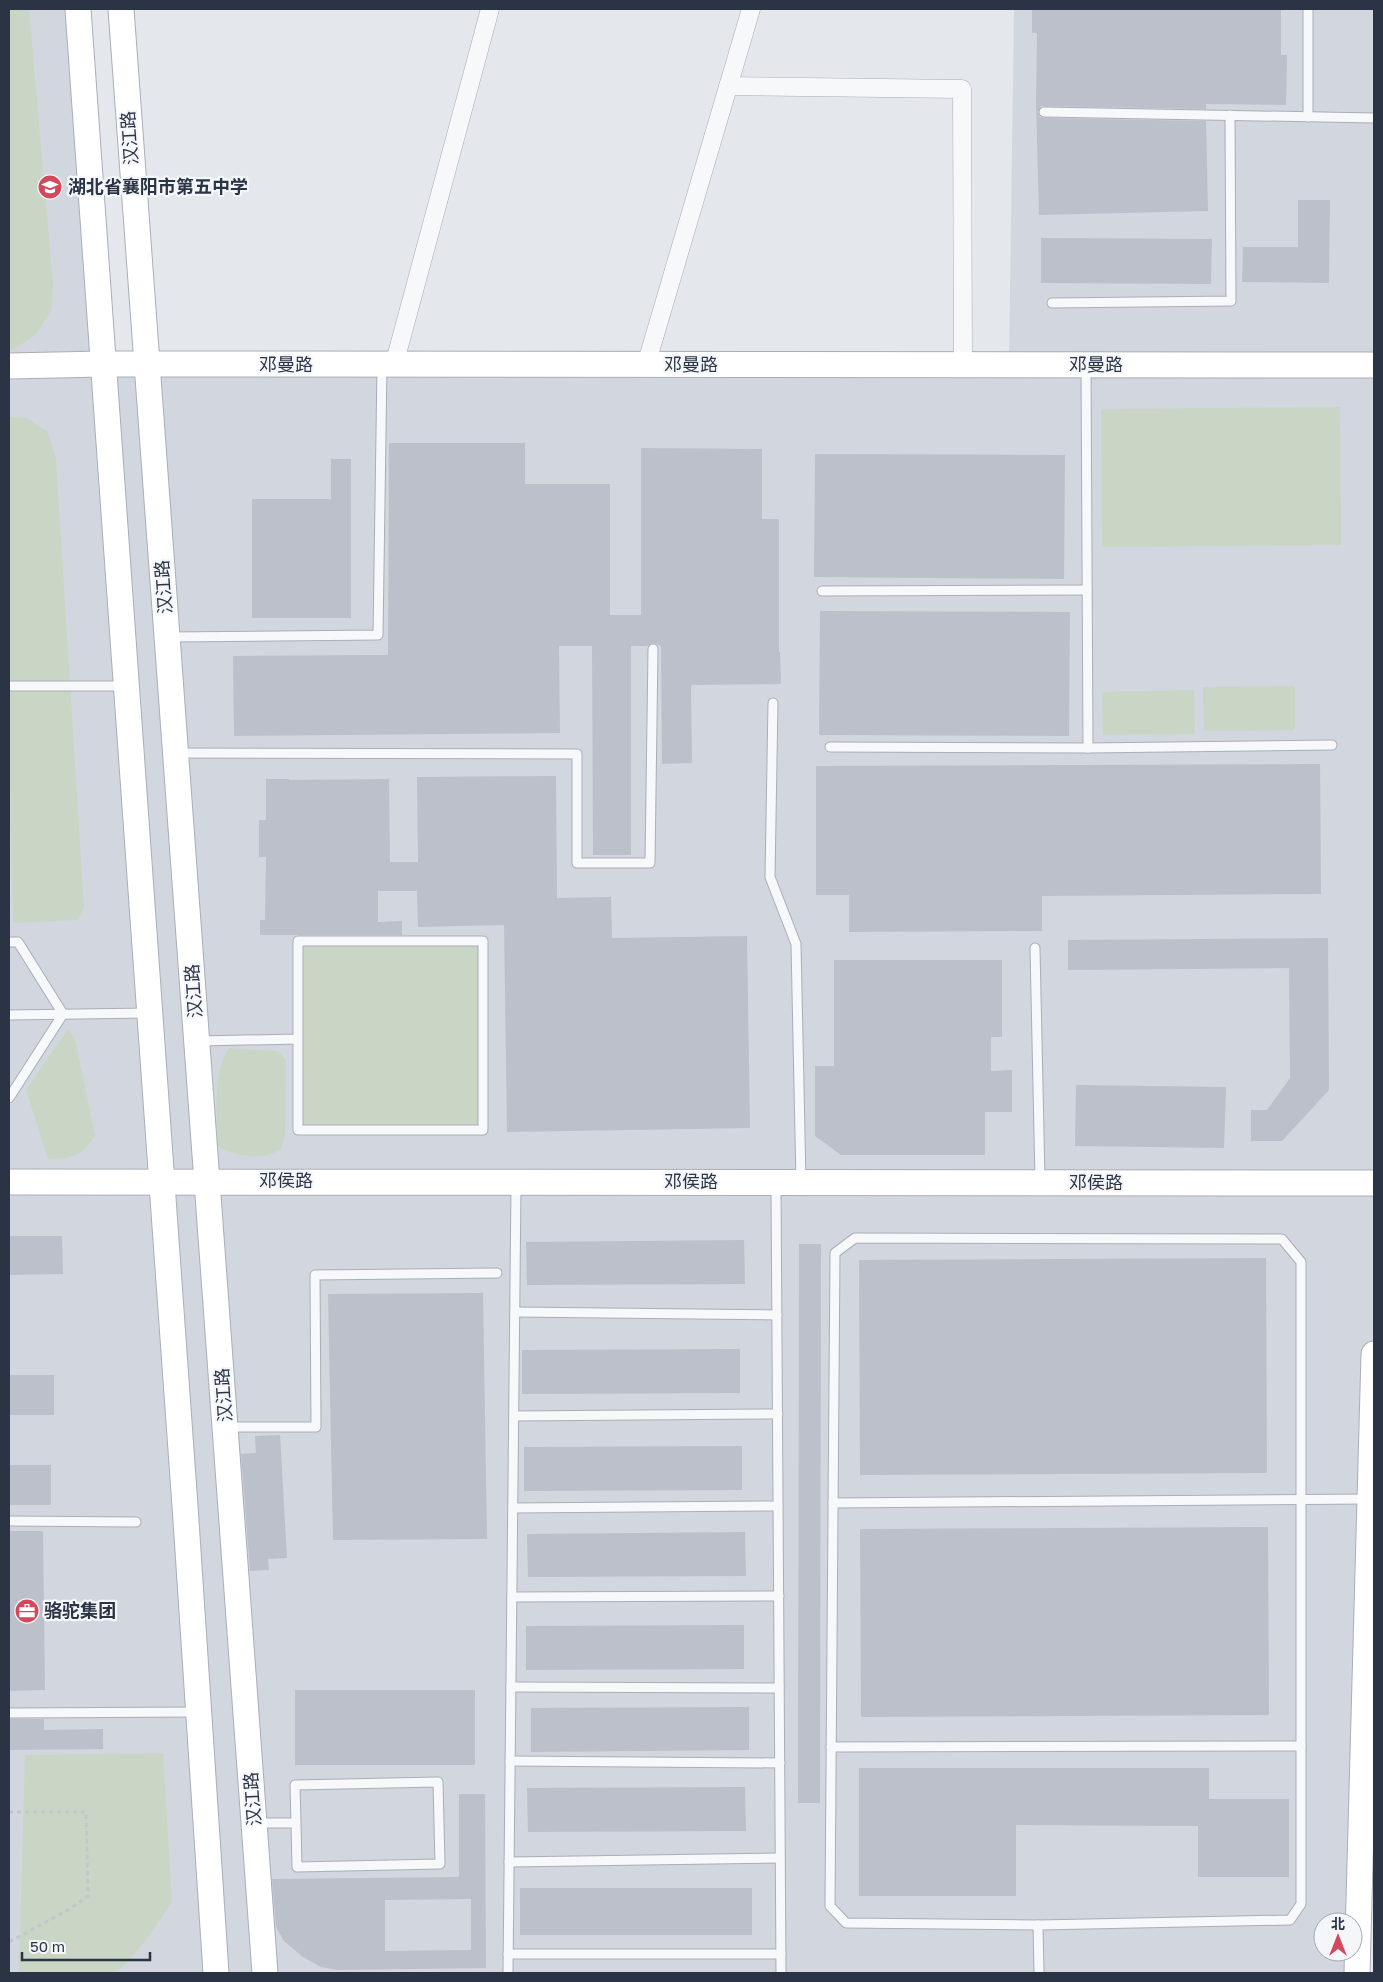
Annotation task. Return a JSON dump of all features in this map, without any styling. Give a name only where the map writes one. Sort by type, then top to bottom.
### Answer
[{"type":"main road","points":[[78,9],[162,1181],[214,1972]]},
{"type":"main road","name":"汉江路","points":[[121,9],[266,1971]]},
{"type":"main road","name":"邓曼路","points":[[9,366],[103,364],[1374,365]]},
{"type":"main road","name":"邓侯路","points":[[9,1182],[1374,1183]]},
{"type":"main road","points":[[1357,1973],[1370,1499],[1373,1472],[1374,1354]]},
{"type":"street","points":[[388,365],[490,9]]},
{"type":"street","points":[[646,365],[751,9]]},
{"type":"street","points":[[728,86],[962,89],[963,365]]},
{"type":"lane","points":[[1308,9],[1308,117]]},
{"type":"lane","points":[[1044,112],[1374,118]]},
{"type":"lane","points":[[1052,303],[1231,301],[1230,116]]},
{"type":"lane","points":[[168,637],[378,635],[388,365]]},
{"type":"lane","points":[[1086,365],[1088,748]]},
{"type":"lane","points":[[822,591],[1087,590]]},
{"type":"lane","points":[[176,753],[577,754],[577,863],[650,863],[653,649]]},
{"type":"lane","points":[[9,686],[126,686]]},
{"type":"lane","points":[[773,703],[770,877],[796,944],[801,1182]]},
{"type":"lane","points":[[830,747],[1088,748],[1332,744]]},
{"type":"lane","points":[[298,941],[483,941],[483,1130],[298,1130],[298,1039],[298,941]]},
{"type":"lane","points":[[9,942],[18,942],[63,1014]]},
{"type":"lane","points":[[1035,948],[1040,1183]]},
{"type":"lane","points":[[9,1015],[150,1013]]},
{"type":"lane","points":[[9,1098],[63,1014]]},
{"type":"lane","points":[[198,1041],[298,1039]]},
{"type":"lane","points":[[508,1973],[516,1182]]},
{"type":"lane","points":[[776,1182],[781,1973]]},
{"type":"lane","points":[[855,1238],[1282,1239],[1301,1262],[1301,1499],[1300,1904],[1290,1920],[1038,1924],[846,1923],[830,1906],[836,1253],[855,1238]]},
{"type":"lane","points":[[226,1427],[316,1427],[315,1275],[497,1273]]},
{"type":"lane","points":[[515,1312],[777,1315]]},
{"type":"lane","points":[[514,1416],[778,1414]]},
{"type":"lane","points":[[833,1502],[1370,1499]]},
{"type":"lane","points":[[513,1508],[778,1506]]},
{"type":"lane","points":[[9,1521],[136,1522]]},
{"type":"lane","points":[[512,1597],[779,1596]]},
{"type":"lane","points":[[511,1687],[779,1688]]},
{"type":"lane","points":[[9,1713],[198,1712]]},
{"type":"lane","points":[[831,1747],[1301,1746]]},
{"type":"lane","points":[[510,1761],[780,1763]]},
{"type":"lane","points":[[438,1782],[440,1864],[297,1866],[296,1822],[295,1784],[438,1782]]},
{"type":"lane","points":[[254,1823],[296,1822]]},
{"type":"lane","points":[[509,1862],[780,1858]]},
{"type":"lane","points":[[1038,1924],[1039,1973]]},
{"type":"lane","points":[[508,1954],[781,1954]]},
{"type":"path","points":[[9,1812],[86,1812],[88,1896],[68,1910],[9,1942]]},
{"type":"shaded area","points":[[9,9],[78,9],[103,364],[1009,364],[1014,9],[1374,9],[1374,1354],[1359,1912],[1313,1912],[1313,1962],[1357,1962],[1357,1973],[9,1973]]},
{"type":"green space","points":[[9,9],[29,9],[53,284],[51,310],[36,334],[13,350],[9,350]]},
{"type":"green space","points":[[1340,407],[1341,545],[1102,547],[1101,409]]},
{"type":"green space","points":[[9,417],[26,418],[47,431],[56,458],[84,908],[77,920],[13,923],[9,743]]},
{"type":"green space","points":[[1295,686],[1295,730],[1204,731],[1203,687]]},
{"type":"green space","points":[[1194,690],[1195,734],[1103,735],[1102,692]]},
{"type":"green space","points":[[298,941],[483,941],[483,1130],[298,1130]]},
{"type":"green space","points":[[68,1029],[75,1039],[95,1135],[85,1148],[76,1155],[48,1159],[26,1090]]},
{"type":"green space","points":[[229,1048],[278,1051],[286,1061],[285,1133],[281,1149],[274,1153],[258,1156],[241,1155],[218,1146],[218,1083],[223,1059]]},
{"type":"green space","points":[[163,1753],[172,1902],[146,1940],[122,1968],[108,1973],[19,1973],[25,1755]]},
{"type":"building","points":[[1032,9],[1281,9],[1281,55],[1287,55],[1286,105],[1206,104],[1206,109],[1041,106],[1038,112],[1040,117],[1044,118],[1206,121],[1208,211],[1039,215],[1036,102],[1037,33],[1032,33]]},
{"type":"building","points":[[1298,200],[1330,200],[1329,283],[1242,282],[1243,247],[1298,247]]},
{"type":"building","points":[[1041,238],[1212,239],[1211,284],[1041,283]]},
{"type":"building","points":[[389,443],[525,443],[525,484],[610,484],[610,615],[641,615],[641,448],[762,449],[762,519],[779,519],[779,652],[781,684],[691,685],[692,763],[662,764],[661,646],[653,643],[647,646],[631,646],[631,855],[593,855],[592,646],[559,646],[560,733],[234,736],[233,656],[388,655]]},
{"type":"building","points":[[815,454],[1065,455],[1064,579],[814,577]]},
{"type":"building","points":[[331,459],[351,459],[351,618],[252,618],[252,499],[331,499]]},
{"type":"building","points":[[820,611],[1070,612],[1069,736],[819,735]]},
{"type":"building","points":[[1320,764],[1321,894],[1042,896],[1042,931],[849,932],[849,895],[816,895],[816,766]]},
{"type":"building","points":[[556,776],[557,898],[611,897],[612,938],[747,936],[750,1128],[507,1132],[504,925],[418,927],[417,891],[378,891],[378,922],[402,921],[402,935],[260,935],[260,920],[265,920],[266,857],[259,857],[259,820],[266,820],[266,779],[389,779],[390,862],[418,862],[417,777]]},
{"type":"building","points":[[1328,938],[1329,1090],[1282,1141],[1251,1141],[1251,1110],[1267,1110],[1290,1078],[1289,968],[1068,970],[1068,940]]},
{"type":"building","points":[[834,960],[1002,960],[1002,1037],[991,1037],[991,1071],[1012,1070],[1012,1112],[985,1112],[985,1155],[841,1155],[815,1136],[815,1066],[834,1066]]},
{"type":"building","points":[[1076,1085],[1226,1087],[1224,1148],[1075,1146]]},
{"type":"building","points":[[9,1236],[62,1236],[63,1274],[9,1275]]},
{"type":"building","points":[[744,1240],[745,1284],[527,1285],[526,1242]]},
{"type":"building","points":[[799,1244],[821,1244],[820,1803],[798,1803]]},
{"type":"building","points":[[1266,1258],[1267,1473],[860,1475],[859,1260]]},
{"type":"building","points":[[483,1293],[487,1539],[333,1540],[328,1294]]},
{"type":"building","points":[[740,1349],[740,1393],[522,1394],[522,1350]]},
{"type":"building","points":[[9,1375],[54,1375],[54,1415],[9,1415]]},
{"type":"building","points":[[280,1435],[287,1558],[268,1559],[269,1570],[250,1571],[241,1454],[256,1453],[255,1436]]},
{"type":"building","points":[[742,1446],[742,1490],[524,1491],[524,1447]]},
{"type":"building","points":[[9,1465],[51,1465],[51,1505],[9,1505]]},
{"type":"building","points":[[1268,1527],[1269,1715],[861,1717],[860,1529]]},
{"type":"building","name":"骆驼集团","points":[[9,1531],[43,1531],[45,1690],[9,1691]]},
{"type":"building","points":[[745,1532],[746,1576],[528,1577],[527,1534]]},
{"type":"building","points":[[744,1625],[744,1669],[526,1670],[526,1626]]},
{"type":"building","points":[[295,1690],[475,1690],[475,1765],[295,1765]]},
{"type":"building","points":[[749,1707],[749,1750],[531,1752],[531,1708]]},
{"type":"building","points":[[9,1719],[44,1719],[44,1730],[103,1729],[103,1749],[9,1750]]},
{"type":"building","points":[[859,1768],[1209,1768],[1209,1799],[1289,1799],[1289,1877],[1198,1877],[1198,1826],[1016,1825],[1016,1896],[859,1896]]},
{"type":"building","points":[[745,1787],[746,1831],[528,1832],[527,1788]]},
{"type":"building","points":[[459,1794],[485,1794],[486,1968],[337,1970],[321,1967],[303,1957],[284,1941],[276,1927],[272,1879],[459,1877]],"holes":[[[471,1899],[471,1950],[385,1951],[385,1900]]]},
{"type":"building","points":[[520,1888],[752,1888],[752,1935],[520,1935]]},
{"type":"place","name":"湖北省襄阳市第五中学","points":[[50,187]]},
{"type":"place","name":"骆驼集团","points":[[27,1611]]}]
